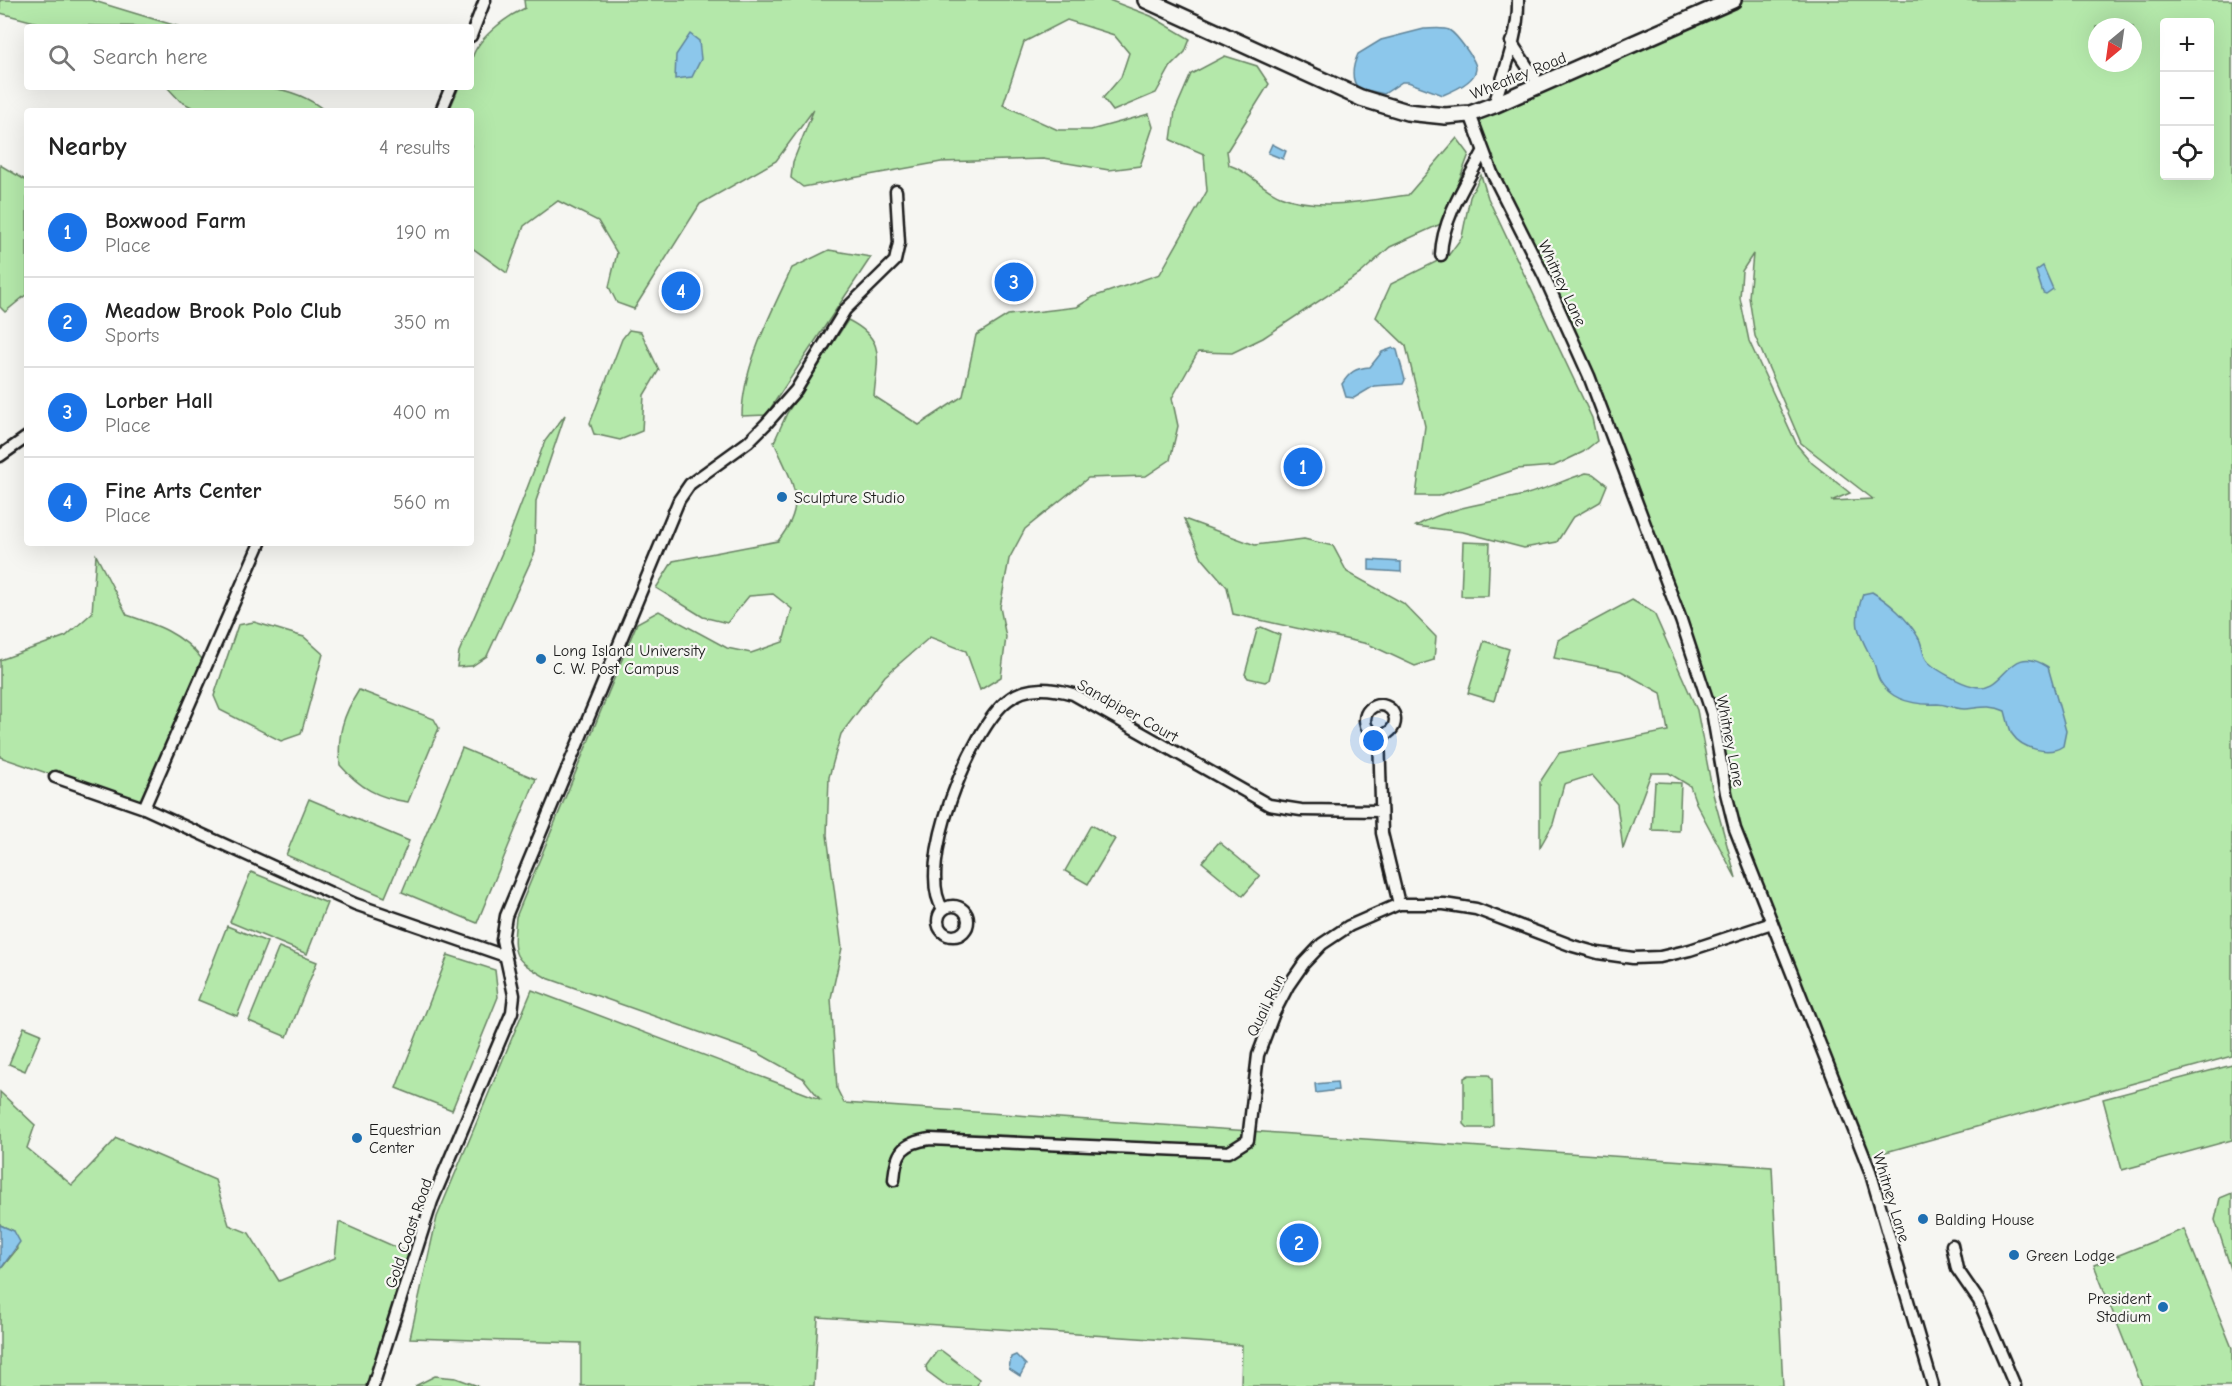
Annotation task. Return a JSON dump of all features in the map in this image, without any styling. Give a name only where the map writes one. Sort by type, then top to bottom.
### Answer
[{"type":"main road","name":"Wheatley Road","points":[[1146,0],[1361,98],[1407,112],[1445,116],[1470,114],[1494,105],[1733,0]]},
{"type":"street","points":[[474,28],[485,0]]},
{"type":"street","points":[[1494,105],[1512,42],[1518,0]]},
{"type":"street","points":[[1512,42],[1540,86]]},
{"type":"street","points":[[442,108],[450,90]]},
{"type":"street","name":"Whitney Lane","points":[[1470,114],[1484,152],[1585,366],[1677,610],[1713,717],[1726,793],[1735,829],[1870,1171],[1933,1386]]},
{"type":"street","points":[[1441,255],[1441,246],[1456,204],[1484,152]]},
{"type":"street","name":"Gold Coast Road","points":[[373,1386],[432,1201],[512,1012],[514,995],[502,940],[506,916],[679,500],[690,484],[748,442],[766,424],[796,390],[845,310],[895,261],[899,243],[896,191]]},
{"type":"street","points":[[0,456],[24,439]]},
{"type":"street","points":[[144,808],[259,546]]},
{"type":"street","name":"Sandpiper Court","points":[[943,909],[937,901],[936,892],[939,846],[942,823],[954,791],[994,713],[1009,699],[1029,690],[1056,689],[1073,694],[1269,806],[1301,810],[1381,811]]},
{"type":"street","points":[[1380,735],[1383,832],[1399,904]]},
{"type":"street","points":[[55,777],[144,808],[355,904],[505,956]]},
{"type":"street","name":"Quail Run","points":[[894,1180],[897,1157],[906,1146],[930,1139],[1229,1152],[1248,1140],[1258,1055],[1274,1013],[1293,978],[1323,944],[1349,926],[1399,904],[1444,904],[1476,909],[1573,946],[1598,953],[1633,958],[1660,957],[1690,950],[1772,923]]},
{"type":"street","points":[[1952,1245],[1957,1269],[1979,1301],[2016,1386]]},
{"type":"green space","points":[[0,0],[91,0],[170,24],[42,24],[0,13]]},
{"type":"green space","points":[[524,0],[1109,0],[1151,16],[1190,39],[1185,52],[1171,66],[1156,93],[1113,111],[1103,98],[1121,77],[1129,53],[1114,35],[1067,20],[1024,42],[1003,105],[1058,130],[1091,130],[1149,114],[1153,127],[1140,166],[1109,170],[1043,159],[941,162],[803,187],[791,178],[793,162],[814,109],[776,161],[700,204],[634,309],[617,303],[609,287],[617,253],[598,221],[558,201],[524,226],[507,273],[474,249],[474,108],[450,108],[458,90],[474,90],[474,52],[478,46],[500,23],[525,8]]},
{"type":"green space","points":[[1732,0],[2232,0],[2232,1056],[1864,1158],[1735,829],[1713,717],[1589,376],[1470,114]],"holes":[[[1753,254],[1749,297],[1755,336],[1801,443],[1873,499],[1831,501],[1850,493],[1812,463],[1797,445],[1749,341],[1740,298],[1742,271]]]},
{"type":"green space","points":[[1225,56],[1257,66],[1269,84],[1227,151],[1229,165],[1280,196],[1295,201],[1327,204],[1408,195],[1457,138],[1469,154],[1443,223],[1390,247],[1360,274],[1263,338],[1232,353],[1198,352],[1172,398],[1178,426],[1170,460],[1146,476],[1088,478],[1025,529],[1009,559],[1000,607],[1006,637],[1001,677],[980,690],[966,651],[930,637],[885,676],[841,734],[829,777],[827,835],[842,948],[831,998],[837,1089],[844,1103],[1772,1167],[1783,1386],[1241,1386],[1242,1345],[818,1317],[814,1386],[581,1386],[581,1343],[410,1338],[437,1217],[532,990],[820,1099],[803,1078],[758,1053],[547,978],[535,971],[517,955],[514,941],[516,917],[637,623],[659,611],[727,648],[751,653],[783,642],[792,609],[773,594],[749,596],[727,623],[703,617],[656,588],[673,561],[778,541],[793,515],[795,503],[791,481],[774,442],[787,413],[848,320],[869,335],[877,351],[874,396],[919,425],[963,396],[976,335],[1008,315],[1077,307],[1093,297],[1160,274],[1207,191],[1204,154],[1171,140],[1175,111],[1191,74]]},
{"type":"green space","points":[[170,90],[280,90],[309,100],[321,108],[193,108],[180,101]]},
{"type":"green space","points":[[0,165],[24,179],[24,296],[5,312],[0,307]]},
{"type":"green space","points":[[1481,175],[1488,198],[1592,418],[1597,441],[1583,452],[1554,466],[1517,469],[1438,496],[1416,496],[1425,426],[1406,346],[1376,317],[1391,284],[1448,256],[1462,237],[1470,197]]},
{"type":"green space","points":[[829,250],[871,257],[766,415],[742,416],[743,398],[753,359],[767,321],[792,268]]},
{"type":"green space","points":[[629,330],[641,332],[659,370],[644,395],[642,431],[620,440],[594,434],[590,423],[622,339]]},
{"type":"green space","points":[[565,415],[536,501],[535,552],[487,656],[472,666],[457,667],[459,652],[507,541],[545,441]]},
{"type":"green space","points":[[1586,473],[1593,474],[1607,485],[1600,502],[1572,518],[1557,542],[1524,548],[1463,532],[1416,526],[1442,514],[1524,495]]},
{"type":"green space","points":[[1184,519],[1255,545],[1304,539],[1333,546],[1347,572],[1403,603],[1436,637],[1434,660],[1415,666],[1368,644],[1233,614],[1227,587],[1202,558]]},
{"type":"green space","points":[[1463,542],[1490,543],[1488,596],[1461,596]]},
{"type":"green space","points":[[96,555],[127,615],[158,626],[177,636],[202,659],[143,806],[0,757],[0,660],[66,636],[92,613]]},
{"type":"green space","points":[[1632,600],[1654,613],[1697,710],[1713,794],[1736,878],[1696,803],[1690,786],[1669,773],[1651,773],[1623,849],[1617,804],[1592,775],[1564,784],[1553,824],[1540,847],[1540,782],[1559,753],[1668,731],[1661,693],[1621,671],[1554,658],[1558,640]]},
{"type":"green space","points":[[254,622],[304,637],[323,654],[301,734],[281,741],[220,710],[214,696],[238,625]]},
{"type":"green space","points":[[1261,627],[1280,635],[1269,680],[1265,682],[1248,678],[1245,674],[1257,630]]},
{"type":"green space","points":[[1484,641],[1509,649],[1494,701],[1468,693]]},
{"type":"green space","points":[[359,690],[434,719],[439,728],[408,802],[370,791],[340,765],[339,744],[342,726]]},
{"type":"green space","points":[[462,748],[536,779],[477,923],[402,892]]},
{"type":"green space","points":[[1655,782],[1681,783],[1679,831],[1652,830]]},
{"type":"green space","points":[[309,799],[409,841],[385,897],[286,855]]},
{"type":"green space","points":[[1091,825],[1115,839],[1088,884],[1065,871]]},
{"type":"green space","points":[[1219,842],[1260,876],[1243,896],[1202,862]]},
{"type":"green space","points":[[251,872],[327,903],[307,954],[230,922]]},
{"type":"green space","points":[[227,926],[267,942],[237,1016],[198,1000]]},
{"type":"green space","points":[[279,947],[317,962],[287,1037],[249,1021]]},
{"type":"green space","points":[[448,955],[495,970],[498,997],[452,1110],[396,1088]]},
{"type":"green space","points":[[24,1027],[41,1034],[25,1071],[9,1064]]},
{"type":"green space","points":[[2232,1065],[2232,1140],[2122,1170],[2103,1099]]},
{"type":"green space","points":[[1469,1075],[1489,1075],[1492,1079],[1493,1125],[1489,1128],[1468,1128],[1464,1124],[1464,1078]]},
{"type":"green space","points":[[0,1092],[35,1125],[27,1148],[72,1185],[117,1138],[215,1180],[229,1225],[249,1233],[279,1281],[335,1258],[339,1222],[409,1253],[367,1386],[0,1386],[0,1270],[17,1249],[14,1231],[0,1225]]},
{"type":"green space","points":[[2232,1193],[2232,1272],[2215,1220],[2220,1198]]},
{"type":"green space","name":"President Stadium","points":[[2184,1229],[2232,1348],[2232,1386],[2142,1386],[2094,1265]]},
{"type":"green space","points":[[937,1351],[942,1351],[979,1379],[977,1386],[947,1386],[927,1371],[926,1366]]},
{"type":"green space","points":[[435,1376],[456,1378],[478,1386],[415,1386]]},
{"type":"water","points":[[1424,29],[1449,30],[1461,42],[1470,54],[1476,69],[1468,82],[1443,95],[1408,82],[1402,82],[1384,94],[1358,88],[1353,71],[1358,54],[1381,40]]},
{"type":"water","points":[[690,34],[699,41],[701,59],[692,77],[675,79],[676,55]]},
{"type":"water","points":[[1272,144],[1286,151],[1283,159],[1268,153]]},
{"type":"water","points":[[2043,266],[2053,289],[2046,294],[2043,293],[2036,271]]},
{"type":"water","points":[[1393,348],[1397,350],[1405,380],[1403,384],[1374,386],[1354,398],[1346,397],[1342,384],[1348,376],[1360,368],[1370,367],[1382,352]]},
{"type":"water","points":[[1369,560],[1401,562],[1401,572],[1369,570]]},
{"type":"water","points":[[1872,592],[1904,617],[1919,639],[1929,663],[1962,682],[1984,687],[1993,683],[2023,660],[2034,660],[2048,667],[2066,731],[2063,746],[2043,751],[2022,744],[2012,734],[2005,711],[2000,709],[1985,707],[1961,709],[1940,704],[1913,703],[1891,694],[1880,681],[1858,628],[1858,613],[1863,594]]},
{"type":"water","points":[[1337,1082],[1338,1090],[1316,1093],[1315,1084]]},
{"type":"water","points":[[0,1225],[14,1231],[20,1242],[0,1270]]},
{"type":"water","points":[[1016,1355],[1026,1365],[1020,1376],[1009,1369],[1011,1357]]},
{"type":"place","name":"Lorber Hall","points":[[1014,282]]},
{"type":"place","name":"Fine Arts Center","points":[[681,291]]},
{"type":"place","name":"Boxwood Farm","points":[[1303,467]]},
{"type":"place","name":"Sculpture Studio","points":[[782,497]]},
{"type":"place","name":"Long Island University C. W. Post Campus","points":[[541,659]]},
{"type":"place","name":"Equestrian Center","points":[[357,1138]]},
{"type":"place","name":"Balding House","points":[[1923,1219]]},
{"type":"place","name":"Meadow Brook Polo Club","points":[[1299,1243]]},
{"type":"place","name":"Green Lodge","points":[[2014,1255]]},
{"type":"place","name":"President Stadium","points":[[2163,1307]]}]
